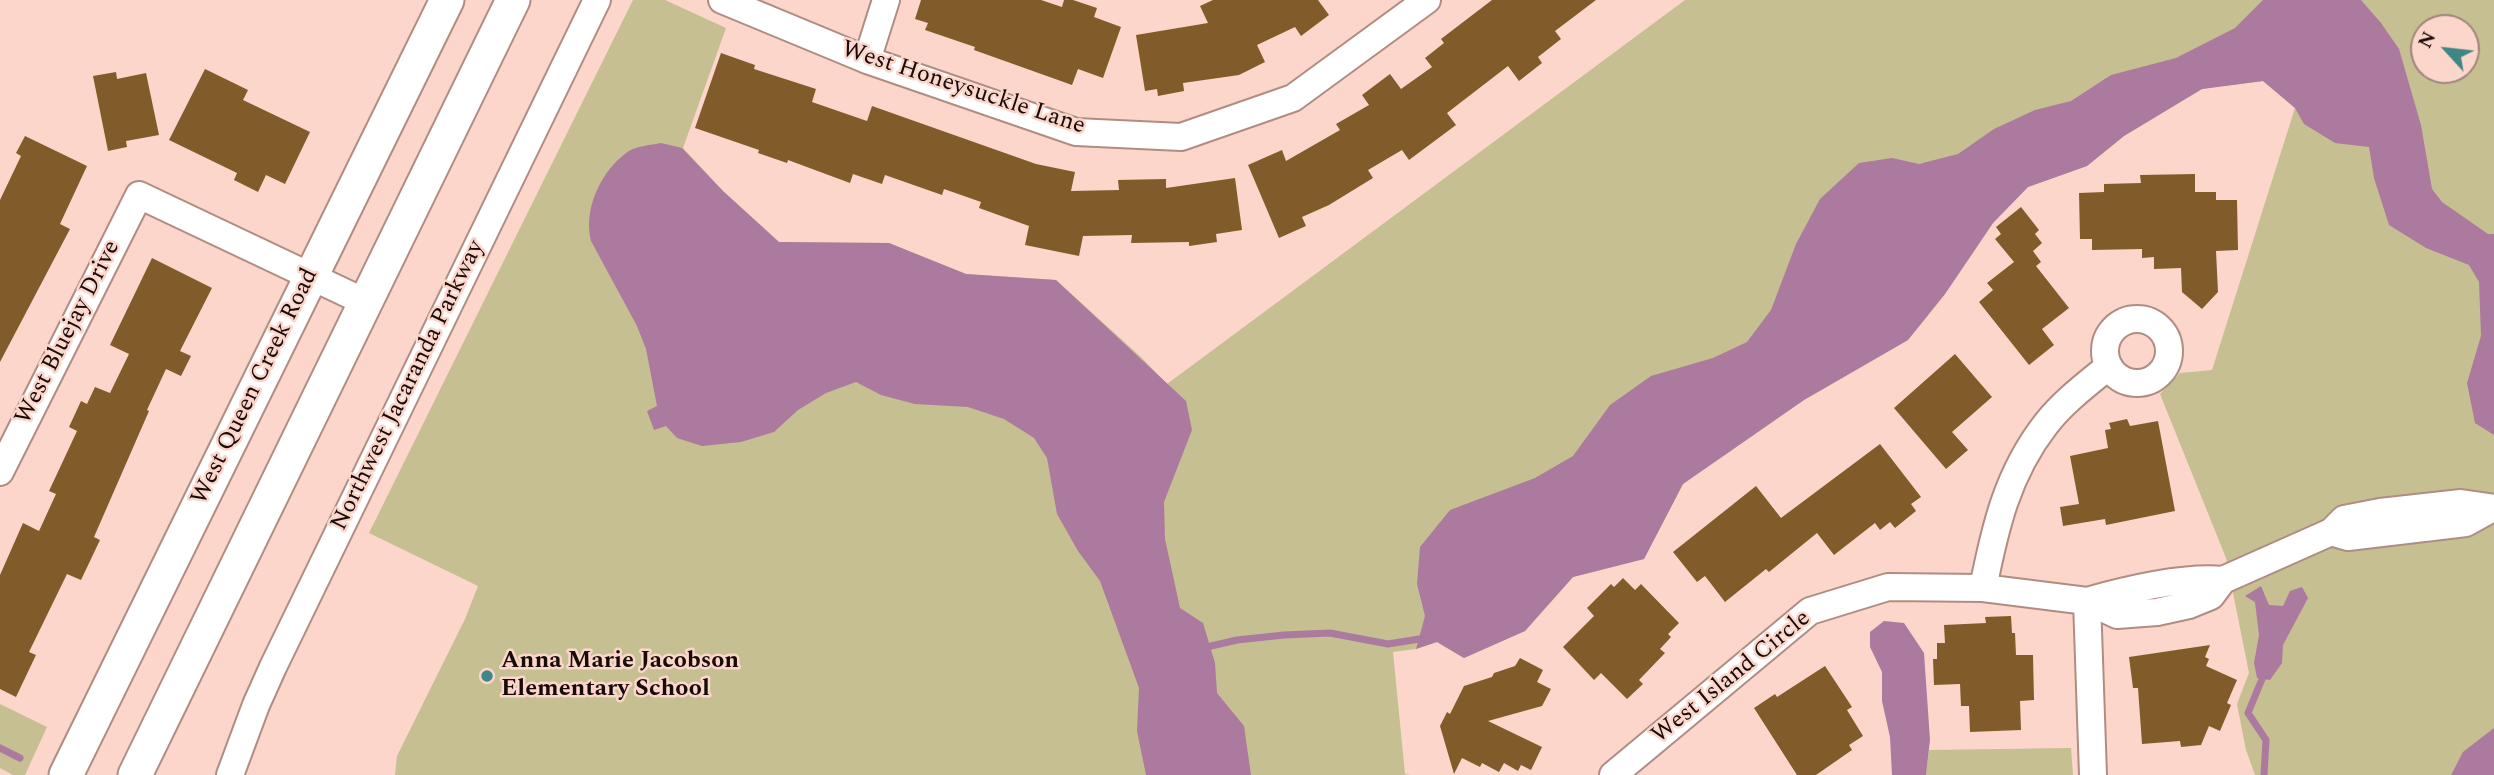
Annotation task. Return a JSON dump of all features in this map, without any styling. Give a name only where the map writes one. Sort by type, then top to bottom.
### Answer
[{"type":"main road","name":"West Queen Creek Road","points":[[66,775],[447,0]]},
{"type":"main road","points":[[135,775],[513,0]]},
{"type":"street","name":"Northwest Jacaranda Parkway","points":[[230,775],[273,667],[597,0]]},
{"type":"street","name":"West Honeysuckle Lane","points":[[722,0],[867,60],[1076,132],[1181,136],[1293,98],[1427,0]]},
{"type":"street","points":[[867,60],[886,0]]},
{"type":"street","name":"West Bluejay Drive","points":[[0,472],[139,195],[311,276]]},
{"type":"street","points":[[311,276],[365,302]]},
{"type":"street","points":[[1983,588],[1996,525],[2023,458],[2047,423],[2074,395],[2109,366]]},
{"type":"street","name":"West Island Circle","points":[[1614,775],[1810,611],[1888,587],[1983,588],[2087,601],[2199,578],[2223,580],[2331,532],[2348,537],[2466,523],[2493,508]]},
{"type":"street","points":[[2087,601],[2092,775]]},
{"type":"shaded area","points":[[633,0],[665,0],[726,28],[683,148],[723,191],[779,242],[889,243],[966,274],[1056,280],[1167,384],[1685,0],[2494,0],[2494,775],[2255,775],[2246,750],[2237,704],[2249,673],[2226,558],[2160,394],[2180,373],[2212,370],[2295,108],[2263,81],[2202,89],[2124,136],[2087,166],[2028,187],[1993,223],[1945,294],[1908,340],[1804,400],[1683,484],[1644,559],[1573,577],[1525,631],[1464,658],[1437,642],[1416,649],[1393,652],[1405,774],[1410,775],[395,775],[397,756],[465,619],[478,586],[369,533]]},
{"type":"shaded area","points":[[2263,0],[2361,0],[2399,49],[2421,125],[2432,189],[2442,202],[2488,234],[2494,234],[2494,435],[2475,423],[2467,383],[2481,336],[2479,282],[2469,265],[2426,248],[2389,225],[2374,178],[2369,147],[2335,143],[2304,124],[2295,108],[2263,81],[2202,89],[2124,136],[2087,166],[2028,187],[1993,223],[1945,294],[1908,340],[1804,400],[1683,484],[1644,559],[1573,577],[1525,631],[1464,658],[1437,642],[1416,649],[1425,616],[1417,584],[1420,547],[1450,510],[1535,478],[1573,456],[1610,405],[1651,376],[1713,358],[1747,342],[1771,310],[1796,244],[1820,199],[1859,163],[1892,158],[1919,164],[1958,154],[1994,129],[2035,110],[2071,101],[2111,75],[2176,58],[2235,28]]},
{"type":"shaded area","points":[[661,143],[682,148],[723,191],[779,242],[889,243],[966,274],[1056,280],[1186,401],[1192,430],[1164,502],[1165,539],[1180,608],[1203,623],[1215,663],[1217,693],[1244,726],[1251,775],[1146,775],[1137,731],[1139,688],[1100,581],[1078,551],[1057,514],[1047,458],[1034,438],[1004,419],[968,407],[915,404],[881,395],[856,382],[826,393],[798,410],[774,432],[741,442],[702,446],[677,438],[666,426],[654,430],[647,411],[657,406],[646,349],[637,326],[591,241],[589,229],[596,191],[610,169],[632,149]]},
{"type":"shaded area","points":[[2261,586],[2269,605],[2283,606],[2290,591],[2302,587],[2308,598],[2283,645],[2282,663],[2270,680],[2257,678],[2254,663],[2259,635],[2255,602],[2245,596]]},
{"type":"shaded area","points":[[1884,621],[1904,623],[1924,653],[1930,740],[1926,775],[1892,775],[1890,737],[1882,701],[1882,672],[1870,647],[1870,632]]},
{"type":"shaded area","points":[[0,704],[47,727],[25,775],[13,775],[0,768]]},
{"type":"shaded area","points":[[2494,728],[2494,775],[2451,775],[2463,752]]},
{"type":"shaded area","points":[[2071,748],[2073,775],[1926,775],[1929,750]]},
{"type":"building","points":[[921,0],[1041,0],[1062,7],[1064,0],[1073,0],[1097,8],[1094,17],[1121,27],[1103,78],[1078,69],[1072,85],[925,30],[928,23],[915,19]]},
{"type":"building","points":[[1213,0],[1318,0],[1329,15],[1301,36],[1295,27],[1257,45],[1265,62],[1239,75],[1183,83],[1184,91],[1158,96],[1157,89],[1145,91],[1136,35],[1208,23],[1200,6]]},
{"type":"building","points":[[1492,0],[1596,0],[1555,31],[1561,39],[1538,57],[1542,63],[1519,81],[1508,66],[1447,113],[1456,125],[1409,160],[1402,150],[1368,170],[1373,178],[1329,205],[1302,217],[1306,226],[1279,238],[1248,165],[1282,150],[1286,161],[1340,130],[1336,124],[1369,105],[1362,95],[1390,74],[1401,89],[1432,67],[1425,58],[1444,43],[1441,39]]},
{"type":"building","points":[[721,53],[755,65],[754,69],[816,89],[812,102],[867,121],[872,106],[1036,164],[1075,172],[1071,191],[1119,190],[1118,180],[1166,179],[1166,188],[1235,178],[1242,230],[1216,234],[1217,242],[1189,246],[1189,242],[1131,243],[1132,235],[1083,236],[1079,256],[1025,245],[1029,226],[979,208],[981,202],[944,189],[942,195],[885,175],[882,184],[853,174],[850,183],[788,160],[787,163],[758,153],[759,150],[695,128]]},
{"type":"building","points":[[205,69],[248,90],[243,100],[310,132],[285,184],[266,175],[258,192],[234,180],[237,173],[169,140]]},
{"type":"building","points":[[116,72],[117,79],[146,73],[159,135],[126,141],[127,147],[108,151],[93,76]]},
{"type":"building","points":[[25,136],[87,166],[60,224],[70,229],[0,362],[0,200],[21,156],[16,153]]},
{"type":"building","points":[[2195,174],[2195,192],[2216,192],[2216,200],[2237,200],[2238,250],[2216,251],[2218,292],[2202,309],[2182,292],[2181,268],[2154,269],[2154,257],[2142,258],[2142,249],[2092,250],[2092,239],[2080,239],[2079,193],[2104,192],[2104,184],[2141,183],[2140,175]]},
{"type":"building","points":[[2021,207],[2039,230],[2035,234],[2042,243],[2033,251],[2041,262],[2036,266],[2069,308],[2042,329],[2054,345],[2029,365],[1979,302],[1993,290],[1987,283],[2014,262],[1995,239],[2001,234],[1996,227]]},
{"type":"building","points":[[152,258],[212,288],[180,351],[191,356],[181,376],[166,369],[94,537],[100,540],[81,580],[67,574],[29,652],[36,655],[16,697],[0,689],[0,575],[23,523],[39,531],[56,494],[49,491],[77,431],[69,427],[81,401],[87,404],[95,387],[110,393],[129,354],[110,345]]},
{"type":"building","points":[[1955,354],[1992,397],[1952,432],[1968,450],[1946,469],[1894,408]]},
{"type":"building","points":[[2127,419],[2130,426],[2158,421],[2175,511],[2106,525],[2105,519],[2063,526],[2060,507],[2079,504],[2070,456],[2108,448],[2105,430],[2111,429],[2109,423]]},
{"type":"building","points":[[1880,444],[1921,497],[1911,504],[1916,511],[1895,528],[1890,522],[1880,530],[1875,523],[1834,555],[1817,533],[1769,572],[1766,569],[1725,602],[1705,576],[1697,582],[1673,552],[1756,486],[1781,518]]},
{"type":"building","points":[[1623,578],[1635,590],[1641,584],[1679,623],[1668,634],[1671,637],[1660,649],[1665,653],[1639,680],[1643,684],[1627,699],[1601,673],[1594,680],[1563,647],[1594,616],[1587,608],[1611,584],[1614,587]]},
{"type":"building","points":[[2011,616],[2016,655],[2033,655],[2034,700],[2020,701],[2021,730],[1970,732],[1969,706],[1961,706],[1960,684],[1934,685],[1933,659],[1937,659],[1937,643],[1945,643],[1944,625],[1986,623],[1985,617]]},
{"type":"building","points":[[2210,645],[2205,657],[2209,659],[2206,666],[2237,680],[2227,703],[2231,705],[2220,731],[2209,726],[2201,745],[2181,747],[2180,741],[2142,744],[2138,688],[2133,688],[2129,657]]},
{"type":"building","points":[[1520,658],[1543,670],[1537,682],[1551,689],[1542,706],[1488,721],[1542,747],[1531,770],[1521,765],[1518,771],[1504,763],[1499,772],[1482,763],[1480,767],[1462,758],[1454,774],[1440,726],[1447,712],[1450,714],[1464,686],[1515,666]]},
{"type":"building","points":[[1825,666],[1852,707],[1847,710],[1863,736],[1849,745],[1852,750],[1816,775],[1797,775],[1754,708],[1775,694],[1777,697]]},
{"type":"waterway","points":[[1211,646],[1237,640],[1330,633],[1388,644],[1419,639]]},
{"type":"waterway","points":[[2262,679],[2248,713],[2266,740],[2264,775]]},
{"type":"waterway","points":[[0,748],[20,758]]},
{"type":"place","name":"Anna Marie Jacobson Elementary School","points":[[487,676]]}]
